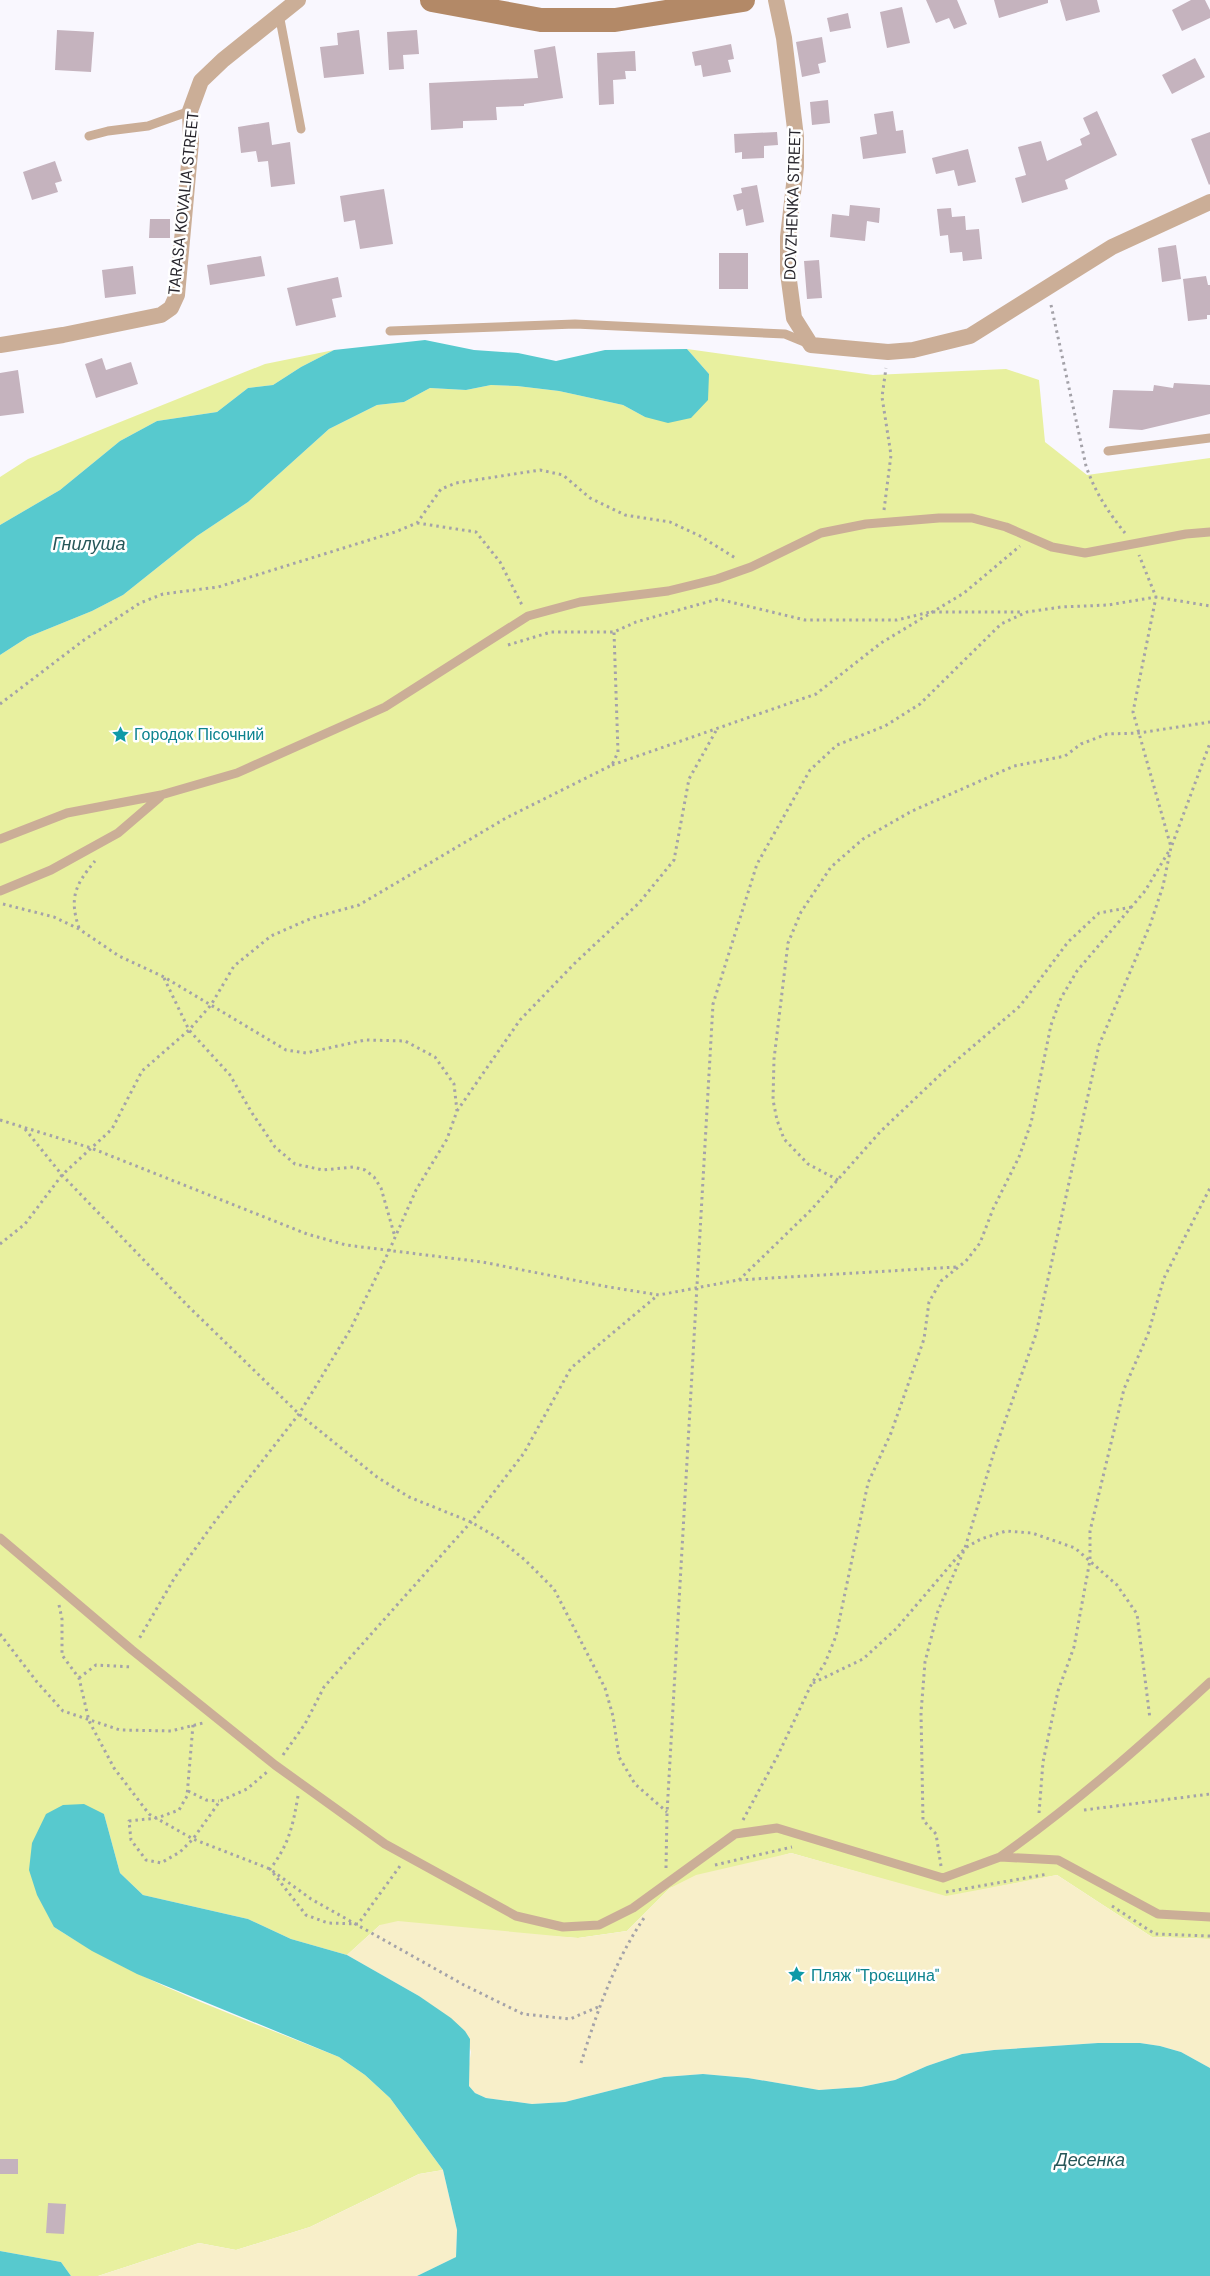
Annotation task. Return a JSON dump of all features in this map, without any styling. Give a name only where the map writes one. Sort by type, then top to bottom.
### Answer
[{"type":"street","name":"TARASA KOVALIA STREET","points":[[0,345],[63,335],[161,315],[171,308],[177,296],[191,142],[190,111],[201,81],[298,0]]},
{"type":"street","points":[[432,0],[541,20],[615,20],[743,0]]},
{"type":"street","name":"DOVZHENKA STREET","points":[[776,0],[784,38],[796,137],[796,167],[788,237],[789,282],[794,318],[811,345]]},
{"type":"street","points":[[811,345],[888,352],[913,350],[970,336],[1112,247],[1210,202]]},
{"type":"lane","points":[[279,14],[301,130]]},
{"type":"lane","points":[[89,136],[108,131],[148,126],[190,111]]},
{"type":"lane","points":[[390,331],[575,324],[785,334],[811,345]]},
{"type":"lane","points":[[1108,451],[1210,438]]},
{"type":"lane","points":[[0,839],[68,813],[161,796],[238,773],[385,707],[528,616],[580,602],[668,591],[717,579],[751,567],[821,533],[882,522],[972,518],[1006,527],[1052,547],[1085,554],[1186,534],[1210,532]]},
{"type":"lane","points":[[0,891],[51,870],[118,834],[161,796]]},
{"type":"lane","points":[[0,1538],[132,1650],[276,1765],[386,1844],[516,1916],[563,1926],[599,1925],[633,1908],[736,1834],[777,1828],[943,1878],[1000,1857],[1037,1831],[1150,1738],[1210,1682]]},
{"type":"lane","points":[[1000,1857],[1058,1860],[1158,1914],[1210,1917]]},
{"type":"path","points":[[736,1834],[778,1756],[812,1683],[825,1663],[836,1636],[868,1483],[891,1433],[924,1339],[929,1302],[941,1281],[956,1267],[966,1261],[980,1243],[993,1209],[1019,1157],[1031,1123],[1051,1025],[1061,998],[1077,971],[1144,891],[1171,847],[1133,712],[1156,597],[1134,544],[1108,512],[1093,485],[1086,466],[1047,287]]},
{"type":"path","points":[[882,522],[892,455],[882,397],[888,352]]},
{"type":"path","points":[[0,704],[84,640],[140,603],[163,594],[218,587],[395,532],[417,523],[442,490],[456,483],[540,470],[563,475],[590,498],[625,515],[670,522],[700,536],[751,567]]},
{"type":"path","points":[[417,523],[476,532],[500,562],[528,616],[550,632]]},
{"type":"path","points":[[0,1244],[25,1224],[62,1175],[112,1129],[142,1071],[189,1030],[211,1005],[234,966],[271,936],[312,918],[359,905],[506,818],[612,765],[816,694],[881,644],[930,612],[964,593],[1030,537]]},
{"type":"path","points":[[504,647],[550,632],[614,632],[636,622],[718,599],[805,620],[897,620],[930,612],[1026,612],[1061,607],[1108,605],[1156,597],[1210,606]]},
{"type":"path","points":[[666,1884],[668,1813],[696,1288],[714,1004],[757,864],[810,770],[837,744],[885,726],[920,704],[1001,624],[1026,612]]},
{"type":"path","points":[[612,765],[618,752],[614,632]]},
{"type":"path","points":[[838,1180],[808,1164],[784,1139],[777,1120],[773,1100],[774,1059],[788,943],[802,912],[831,867],[864,839],[920,807],[1014,766],[1065,756],[1081,744],[1107,734],[1139,732],[1210,722]]},
{"type":"path","points":[[132,1650],[175,1577],[213,1524],[299,1414],[350,1330],[389,1251],[416,1190],[446,1139],[457,1112],[520,1020],[575,963],[639,903],[674,860],[689,779],[718,728]]},
{"type":"path","points":[[943,1878],[936,1834],[923,1820],[921,1712],[925,1662],[938,1611],[966,1548],[994,1452],[1036,1334],[1099,1045],[1150,925],[1163,886],[1171,847],[1210,743]]},
{"type":"path","points":[[79,928],[73,911],[74,893],[83,876],[118,834]]},
{"type":"path","points":[[0,903],[54,917],[79,928],[119,956],[164,978],[286,1050],[306,1053],[365,1040],[405,1041],[435,1057],[454,1084],[457,1112]]},
{"type":"path","points":[[738,1280],[811,1210],[880,1132],[943,1072],[1020,1006],[1068,942],[1099,913],[1132,907]]},
{"type":"path","points":[[164,978],[189,1030],[230,1075],[275,1147],[295,1164],[323,1170],[353,1168],[365,1170],[374,1177],[381,1188],[395,1238]]},
{"type":"path","points":[[0,1120],[91,1148],[307,1234],[346,1245],[482,1262],[659,1295],[738,1280],[956,1267]]},
{"type":"path","points":[[25,1129],[62,1175],[188,1306],[299,1414],[376,1477],[409,1497],[471,1522],[498,1538],[525,1560],[554,1589],[605,1688],[620,1756],[635,1784],[668,1813]]},
{"type":"path","points":[[1037,1831],[1045,1754],[1058,1690],[1074,1647],[1090,1560],[1090,1531],[1124,1389],[1148,1334],[1164,1278],[1210,1188]]},
{"type":"path","points":[[188,1791],[206,1800],[220,1801],[247,1789],[276,1765],[305,1724],[324,1686],[471,1522],[524,1453],[571,1368],[659,1295]]},
{"type":"path","points":[[812,1683],[863,1659],[896,1629],[966,1548],[981,1538],[1006,1531],[1032,1533],[1076,1548],[1117,1585],[1137,1614],[1142,1659],[1151,1710],[1150,1738]]},
{"type":"path","points":[[54,1584],[62,1619],[62,1655],[79,1678],[89,1721],[114,1768],[149,1814],[193,1839],[270,1869],[311,1899],[441,1972],[524,2014],[570,2019],[598,2007]]},
{"type":"path","points":[[0,1634],[37,1682],[63,1711],[120,1730],[171,1731],[218,1719]]},
{"type":"path","points":[[79,1678],[96,1665],[153,1666]]},
{"type":"path","points":[[193,1726],[187,1796],[179,1810],[157,1818],[129,1821],[132,1840],[146,1860],[161,1863],[180,1852],[193,1839],[220,1801]]},
{"type":"path","points":[[270,1869],[284,1852],[294,1821],[301,1783]]},
{"type":"path","points":[[1058,1813],[1210,1794]]},
{"type":"path","points":[[358,1924],[408,1856]]},
{"type":"path","points":[[270,1869],[306,1915],[328,1923],[358,1924]]},
{"type":"path","points":[[581,2063],[598,2007],[631,1937],[646,1914]]},
{"type":"green space","points":[[687,349],[873,375],[1006,369],[1039,380],[1045,442],[1087,475],[1210,458],[1210,1939],[1152,1937],[1057,1875],[946,1897],[791,1853],[670,1888],[627,1931],[578,1938],[380,1925],[347,1955],[291,1939],[248,1919],[143,1895],[120,1873],[104,1814],[54,1927],[122,1966],[158,1983],[339,2057],[365,2075],[390,2098],[443,2170],[419,2174],[310,2227],[236,2250],[199,2243],[98,2276],[71,2276],[61,2262],[0,2251],[0,655],[28,637],[92,611],[123,595],[197,536],[248,502],[329,429],[377,405],[404,402],[430,388],[466,390],[491,385],[517,386],[559,391],[623,405],[645,417],[709,374]]},
{"type":"green space","points":[[334,350],[301,367],[273,385],[248,388],[217,412],[157,421],[120,441],[60,490],[0,525],[0,477],[28,459],[265,364]]},
{"type":"sand","name":"Пляж \"Троєщина\"","points":[[791,1853],[946,1896],[1057,1875],[1152,1937],[1210,1939],[1210,2068],[1181,2052],[1160,2046],[1140,2043],[1098,2043],[962,2054],[895,2080],[861,2087],[819,2090],[748,2078],[703,2074],[664,2077],[565,2102],[532,2104],[486,2098],[475,2093],[469,2086],[468,2070],[471,2052],[465,2031],[419,1996],[347,1955],[380,1925],[398,1921],[578,1938],[627,1931],[670,1888],[696,1875]]},
{"type":"sand","points":[[443,2170],[457,2230],[456,2257],[417,2276],[98,2276],[199,2243],[236,2250],[310,2227],[419,2174]]},
{"type":"water","name":"Гнилуша","points":[[425,340],[474,350],[518,353],[556,361],[605,350],[687,349],[709,374],[708,400],[691,418],[668,423],[645,417],[623,405],[559,391],[517,386],[491,385],[466,390],[430,388],[404,402],[377,405],[329,429],[248,502],[197,536],[123,595],[92,611],[28,637],[0,655],[0,525],[60,490],[120,441],[157,421],[217,412],[248,388],[273,385],[301,367],[334,350]]},
{"type":"water","name":"Десенка","points":[[84,1804],[104,1814],[120,1873],[143,1895],[248,1919],[291,1939],[347,1955],[419,1996],[451,2018],[465,2031],[470,2039],[469,2086],[475,2093],[486,2098],[532,2104],[565,2102],[664,2077],[703,2074],[748,2078],[819,2090],[861,2087],[895,2080],[962,2054],[1098,2043],[1140,2043],[1181,2052],[1210,2068],[1210,2276],[417,2276],[456,2257],[457,2230],[443,2170],[390,2098],[365,2075],[339,2057],[137,1974],[92,1951],[54,1927],[37,1895],[29,1870],[32,1843],[46,1814],[63,1805]]},
{"type":"water","points":[[0,2251],[61,2262],[71,2276],[0,2276]]},
{"type":"building","points":[[926,0],[957,0],[967,24],[954,29],[949,18],[936,23]]},
{"type":"building","points":[[994,0],[1048,0],[1048,3],[999,18]]},
{"type":"building","points":[[1060,0],[1097,0],[1100,12],[1066,21]]},
{"type":"building","points":[[1191,0],[1205,0],[1210,10],[1210,18],[1182,31],[1172,10]]},
{"type":"building","points":[[902,7],[910,43],[887,48],[880,12]]},
{"type":"building","points":[[848,13],[851,28],[830,32],[827,18]]},
{"type":"building","points":[[57,30],[94,32],[91,72],[55,70]]},
{"type":"building","points":[[359,30],[364,74],[324,78],[320,47],[338,45],[337,33]]},
{"type":"building","points":[[417,30],[419,54],[403,55],[404,69],[389,70],[387,32]]},
{"type":"building","points":[[822,37],[826,62],[818,64],[820,73],[802,77],[796,42]]},
{"type":"building","points":[[731,44],[734,59],[728,60],[731,72],[703,77],[701,65],[695,66],[692,52]]},
{"type":"building","points":[[555,46],[563,98],[524,104],[524,106],[496,107],[497,120],[463,121],[463,128],[431,130],[429,83],[538,78],[534,50]]},
{"type":"building","points":[[635,51],[636,71],[625,71],[626,79],[613,80],[614,104],[599,105],[597,53]]},
{"type":"building","points":[[1195,58],[1205,77],[1172,94],[1162,75]]},
{"type":"building","points":[[828,100],[830,123],[812,125],[810,102]]},
{"type":"building","points":[[893,111],[896,131],[903,130],[906,153],[863,159],[860,137],[877,134],[874,114]]},
{"type":"building","points":[[1097,111],[1117,155],[1065,180],[1068,189],[1022,203],[1015,178],[1026,175],[1018,147],[1041,141],[1047,161],[1082,145],[1080,139],[1090,134],[1083,118]]},
{"type":"building","points":[[269,122],[272,145],[290,142],[295,184],[271,187],[268,161],[258,162],[256,151],[241,153],[238,127]]},
{"type":"building","points":[[777,132],[778,145],[764,146],[764,158],[742,159],[742,152],[735,153],[734,134]]},
{"type":"building","points":[[1210,132],[1210,184],[1209,185],[1191,139]]},
{"type":"building","points":[[968,149],[976,182],[958,186],[954,170],[936,174],[932,158]]},
{"type":"building","points":[[55,161],[62,181],[55,183],[58,192],[32,200],[23,172]]},
{"type":"building","points":[[757,185],[764,222],[746,226],[743,209],[737,211],[733,195],[742,193],[741,188]]},
{"type":"building","points":[[384,189],[393,244],[360,249],[355,220],[344,222],[340,196]]},
{"type":"building","points":[[850,205],[880,208],[879,223],[867,221],[865,241],[830,237],[832,214],[849,216]]},
{"type":"building","points":[[951,208],[952,217],[965,216],[966,230],[979,229],[982,259],[963,261],[962,252],[950,253],[948,235],[940,236],[937,209]]},
{"type":"building","points":[[150,219],[170,219],[170,238],[149,238]]},
{"type":"building","points":[[1176,245],[1181,279],[1162,282],[1158,248]]},
{"type":"building","points":[[719,253],[748,253],[748,289],[719,289]]},
{"type":"building","points":[[261,256],[265,276],[210,285],[207,265]]},
{"type":"building","points":[[819,260],[822,298],[807,299],[804,261]]},
{"type":"building","points":[[133,266],[136,294],[105,298],[102,270]]},
{"type":"building","points":[[1206,276],[1208,285],[1210,285],[1210,315],[1207,315],[1207,319],[1188,321],[1183,279]]},
{"type":"building","points":[[338,277],[342,297],[332,299],[336,317],[296,326],[287,288]]},
{"type":"building","points":[[102,358],[106,370],[131,362],[138,384],[96,398],[85,364]]},
{"type":"building","points":[[18,370],[24,413],[0,416],[0,373]]},
{"type":"building","points":[[1174,383],[1210,385],[1210,414],[1142,430],[1109,428],[1113,390],[1153,391],[1154,385],[1173,388]]},
{"type":"building","points":[[0,2159],[18,2159],[18,2174],[0,2174]]},
{"type":"building","points":[[48,2203],[66,2204],[64,2234],[46,2233]]},
{"type":"place","name":"Городок Пісочний","points":[[120,734]]},
{"type":"place","name":"Пляж \"Троєщина\"","points":[[797,1975]]}]
